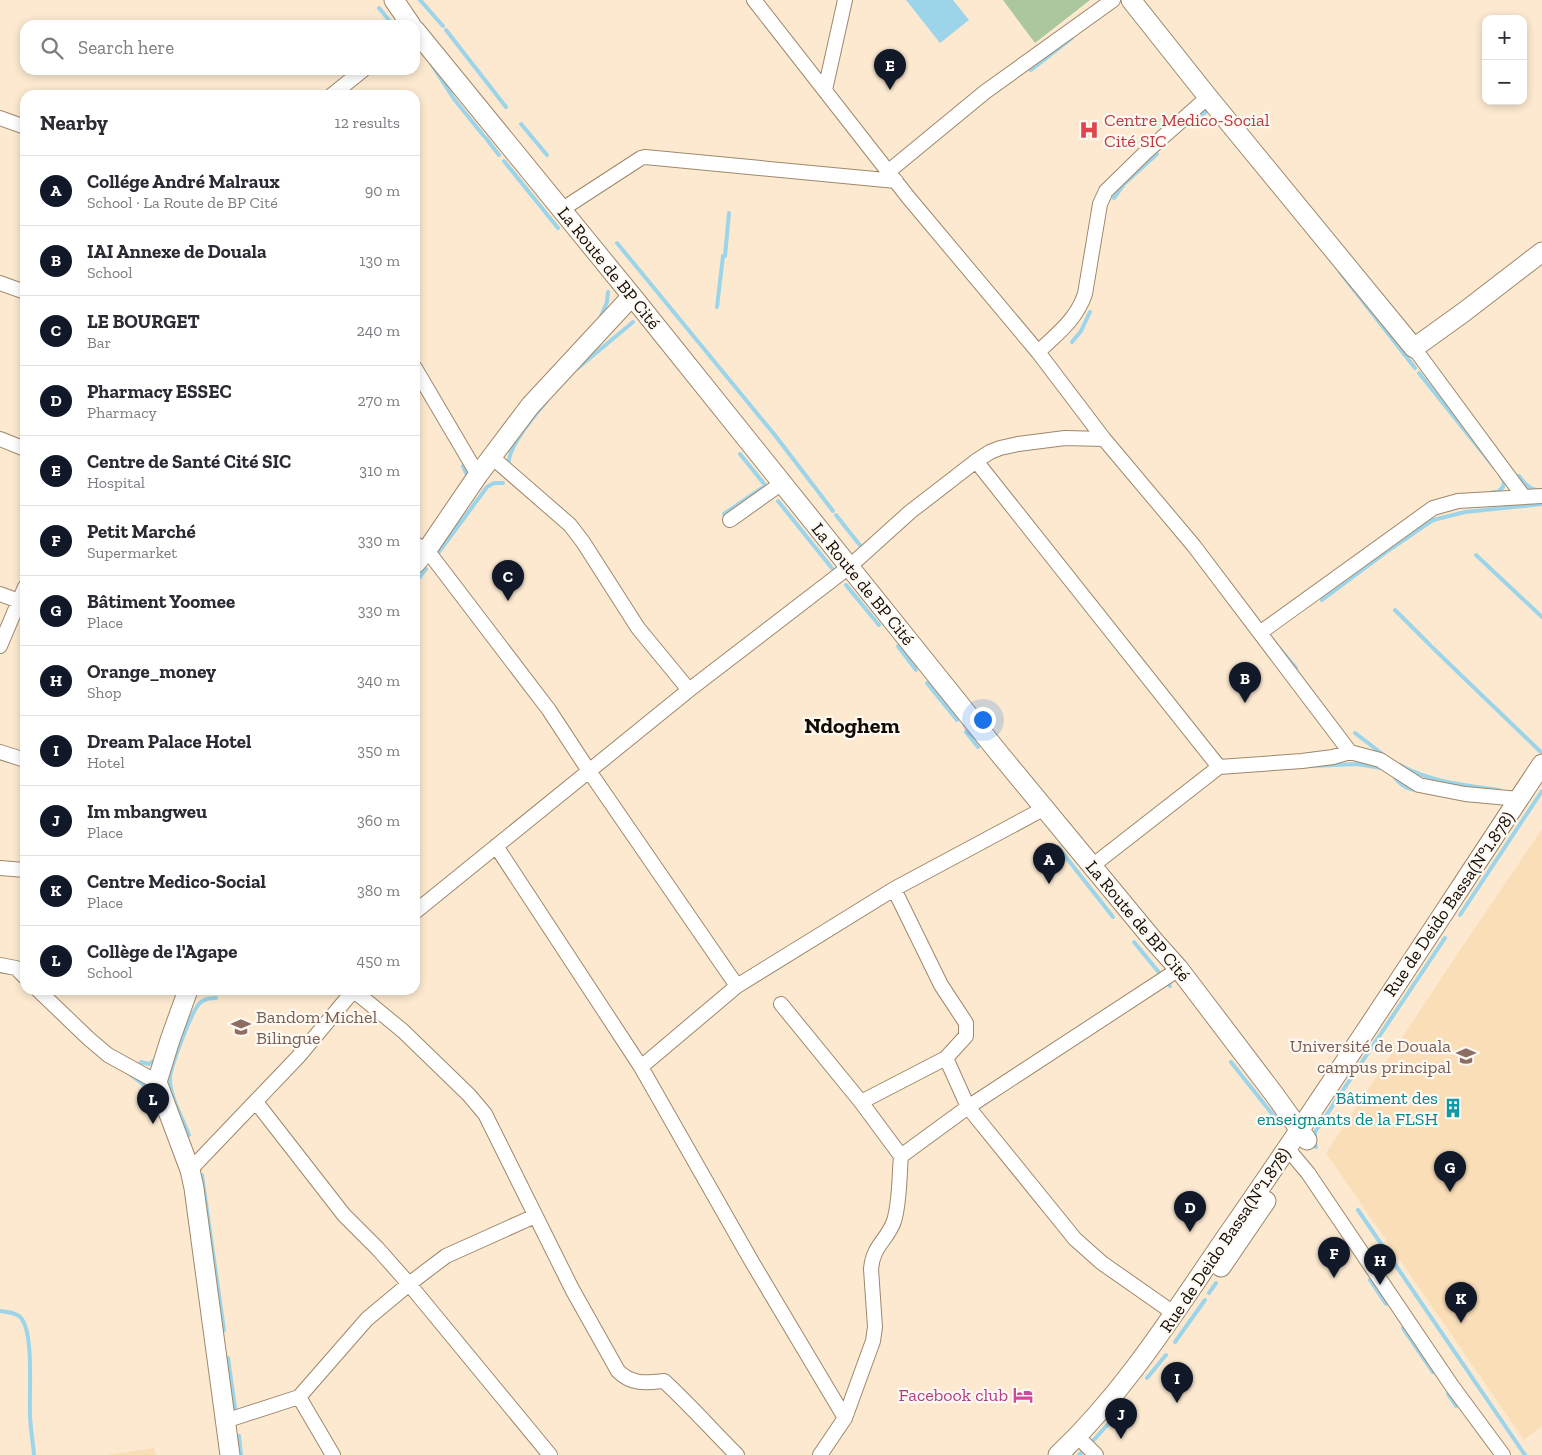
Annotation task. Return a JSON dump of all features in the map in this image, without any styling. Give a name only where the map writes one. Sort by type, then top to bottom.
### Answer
[{"type":"street","name":"La Route de BP Cité","points":[[394,0],[408,20]]},
{"type":"street","points":[[754,0],[936,231],[1038,352],[1104,438],[1194,546],[1350,752]]},
{"type":"street","points":[[825,90],[845,0]]},
{"type":"street","points":[[561,210],[627,166],[645,157],[892,176],[985,92],[1127,0],[1414,348],[1524,497]]},
{"type":"street","name":"La Route de BP Cité","points":[[420,37],[632,296],[1092,866],[1179,970],[1304,1135]]},
{"type":"street","points":[[338,90],[357,75]]},
{"type":"street","points":[[1038,352],[1076,315],[1081,304],[1085,294],[1100,204],[1106,191],[1146,152],[1208,97]]},
{"type":"street","points":[[0,118],[20,125]]},
{"type":"street","points":[[1414,348],[1542,252]]},
{"type":"street","points":[[0,283],[20,290]]},
{"type":"street","points":[[632,296],[530,406],[493,458],[421,547],[549,710],[737,986]]},
{"type":"street","points":[[420,376],[478,475]]},
{"type":"street","points":[[420,908],[689,690],[849,566],[910,512],[976,461],[995,450],[1018,444],[1065,438],[1104,438]]},
{"type":"street","points":[[0,439],[20,447]]},
{"type":"street","points":[[493,458],[570,525],[638,628],[689,690]]},
{"type":"street","points":[[976,461],[1219,766]]},
{"type":"street","points":[[730,520],[782,483]]},
{"type":"street","points":[[1261,632],[1433,508],[1458,501],[1542,496]]},
{"type":"street","points":[[0,594],[20,592]]},
{"type":"street","points":[[0,646],[20,599]]},
{"type":"street","points":[[0,752],[20,758]]},
{"type":"street","points":[[1092,866],[1219,766],[1302,761],[1333,757],[1350,752],[1380,760],[1419,785],[1465,794],[1519,798]]},
{"type":"street","name":"Rue de Deido Bassa(N°1.878)","points":[[1058,1455],[1110,1402],[1304,1135],[1542,764]]},
{"type":"street","points":[[1304,1135],[1344,1080],[1542,788]]},
{"type":"street","points":[[641,1067],[737,986],[894,889],[1045,808]]},
{"type":"street","points":[[496,846],[641,1067],[747,1253],[845,1418]]},
{"type":"street","points":[[0,868],[20,870]]},
{"type":"street","points":[[861,1102],[946,1058],[966,1036],[966,1023],[941,985],[894,889]]},
{"type":"street","points":[[0,965],[16,968],[20,972]]},
{"type":"street","points":[[900,1156],[968,1107],[1179,970]]},
{"type":"street","points":[[43,995],[88,1038],[108,1054],[157,1082]]},
{"type":"street","points":[[186,995],[157,1082],[190,1170],[198,1211],[230,1455]]},
{"type":"street","points":[[190,1170],[298,1057],[349,995]]},
{"type":"street","points":[[359,995],[403,1031],[480,1108],[497,1137],[572,1290],[618,1371],[629,1380],[641,1383],[664,1381],[698,1413],[706,1424],[737,1455]]},
{"type":"street","points":[[781,1004],[861,1102],[900,1156],[893,1222],[874,1253],[872,1260],[874,1334],[845,1418],[820,1455]]},
{"type":"street","points":[[946,1058],[968,1107],[1075,1239],[1102,1263],[1175,1314]]},
{"type":"street","points":[[256,1102],[344,1215],[378,1248],[409,1284],[550,1455]]},
{"type":"street","points":[[1085,1451],[1148,1368],[1238,1243],[1291,1153],[1308,1173],[1452,1386],[1503,1455]]},
{"type":"street","points":[[225,1421],[299,1397],[367,1319],[409,1284],[446,1256],[536,1216]]},
{"type":"street","points":[[299,1397],[333,1455]]},
{"type":"shaded area","name":"Université de Douala campus principal","points":[[1542,829],[1542,1426],[1524,1440],[1326,1153]]},
{"type":"shaded area","points":[[154,1448],[156,1455],[107,1455]]},
{"type":"green space","points":[[1003,0],[1090,0],[1035,43]]},
{"type":"water","points":[[906,0],[953,0],[969,20],[940,43]]},
{"type":"waterway","points":[[420,0],[443,26]]},
{"type":"waterway","points":[[379,8],[389,20]]},
{"type":"waterway","points":[[446,30],[506,107]]},
{"type":"waterway","points":[[1031,70],[1072,38]]},
{"type":"waterway","points":[[430,62],[454,99],[483,135]]},
{"type":"waterway","points":[[1202,115],[1210,111]]},
{"type":"waterway","points":[[521,124],[547,155]]},
{"type":"waterway","points":[[485,137],[499,155]]},
{"type":"waterway","points":[[1114,198],[1124,184],[1157,154]]},
{"type":"waterway","points":[[504,161],[558,228]]},
{"type":"waterway","points":[[717,307],[729,213]]},
{"type":"waterway","points":[[617,243],[774,434],[833,511]]},
{"type":"waterway","points":[[1340,272],[1415,368]]},
{"type":"waterway","points":[[601,316],[607,302],[608,292]]},
{"type":"waterway","points":[[1072,342],[1081,331],[1090,312]]},
{"type":"waterway","points":[[578,368],[633,322]]},
{"type":"waterway","points":[[1419,373],[1494,467]]},
{"type":"waterway","points":[[509,466],[509,459],[516,442],[546,402]]},
{"type":"waterway","points":[[740,454],[769,490]]},
{"type":"waterway","points":[[463,466],[468,477]]},
{"type":"waterway","points":[[1519,476],[1525,484],[1538,490]]},
{"type":"waterway","points":[[1493,492],[1498,492],[1503,487],[1504,481],[1501,477]]},
{"type":"waterway","points":[[436,556],[487,487],[494,483],[503,483]]},
{"type":"waterway","points":[[724,514],[762,488]]},
{"type":"waterway","points":[[778,501],[835,572]]},
{"type":"waterway","points":[[1322,600],[1433,520],[1465,512],[1542,504]]},
{"type":"waterway","points":[[836,515],[863,549]]},
{"type":"waterway","points":[[1476,555],[1542,617]]},
{"type":"waterway","points":[[420,577],[426,569]]},
{"type":"waterway","points":[[846,585],[879,625]]},
{"type":"waterway","points":[[1395,610],[1430,645]]},
{"type":"waterway","points":[[898,646],[916,670]]},
{"type":"waterway","points":[[1432,647],[1465,679]]},
{"type":"waterway","points":[[1280,649],[1296,668]]},
{"type":"waterway","points":[[1466,680],[1542,753]]},
{"type":"waterway","points":[[927,683],[957,720]]},
{"type":"waterway","points":[[966,732],[978,747]]},
{"type":"waterway","points":[[1355,733],[1385,756]]},
{"type":"waterway","points":[[1312,766],[1357,764],[1381,768]]},
{"type":"waterway","points":[[1400,765],[1411,771],[1436,779],[1499,790]]},
{"type":"waterway","points":[[1393,775],[1404,786],[1418,790]]},
{"type":"waterway","points":[[1460,915],[1542,791]]},
{"type":"waterway","points":[[1058,847],[1113,917]]},
{"type":"waterway","points":[[1316,1147],[1315,1132],[1445,938]]},
{"type":"waterway","points":[[1134,942],[1170,986]]},
{"type":"waterway","points":[[189,1135],[173,1094],[170,1080],[171,1074],[181,1042],[195,1009],[202,1001],[216,998]]},
{"type":"waterway","points":[[141,1062],[149,1064],[157,1059]]},
{"type":"waterway","points":[[1231,1062],[1277,1120]]},
{"type":"waterway","points":[[131,1075],[153,1092]]},
{"type":"waterway","points":[[202,1175],[224,1330]]},
{"type":"waterway","points":[[1358,1210],[1525,1455]]},
{"type":"waterway","points":[[1370,1280],[1386,1304]]},
{"type":"waterway","points":[[1209,1293],[1216,1283]]},
{"type":"waterway","points":[[1175,1342],[1205,1300]]},
{"type":"waterway","points":[[0,1311],[19,1316],[28,1336],[30,1418],[34,1455]]},
{"type":"waterway","points":[[1403,1328],[1433,1372]]},
{"type":"waterway","points":[[1147,1378],[1166,1355]]},
{"type":"waterway","points":[[228,1358],[235,1408]]},
{"type":"waterway","points":[[1448,1394],[1456,1406]]},
{"type":"waterway","points":[[1092,1442],[1127,1403]]},
{"type":"waterway","points":[[239,1436],[241,1455]]},
{"type":"waterway","points":[[1079,1455],[1084,1450]]},
{"type":"place","name":"Centre de Santé Cité SIC","points":[[890,90]]},
{"type":"place","name":"Centre Medico-Social Cité SIC","points":[[1089,130]]},
{"type":"place","name":"LE BOURGET","points":[[508,601]]},
{"type":"place","name":"IAI Annexe de Douala","points":[[1245,703]]},
{"type":"place","name":"Collége André Malraux","points":[[1049,884]]},
{"type":"place","name":"Bandom Michel Bilingue","points":[[241,1027]]},
{"type":"place","name":"Université de Douala campus principal","points":[[1466,1056]]},
{"type":"place","name":"Bâtiment des enseignants de la FLSH","points":[[1453,1108]]},
{"type":"place","name":"Collège de l'Agape","points":[[153,1124]]},
{"type":"place","name":"Bâtiment Yoomee","points":[[1450,1192]]},
{"type":"place","name":"Pharmacy ESSEC","points":[[1190,1232]]},
{"type":"place","name":"Petit Marché","points":[[1334,1278]]},
{"type":"place","name":"Orange_money","points":[[1380,1285]]},
{"type":"place","name":"Centre Medico-Social","points":[[1461,1323]]},
{"type":"place","name":"Facebook club","points":[[1023,1395]]},
{"type":"place","name":"Dream Palace Hotel","points":[[1177,1403]]},
{"type":"place","name":"Im mbangweu","points":[[1121,1439]]},
{"type":"district","name":"Ndoghem","points":[[852,725]]}]
